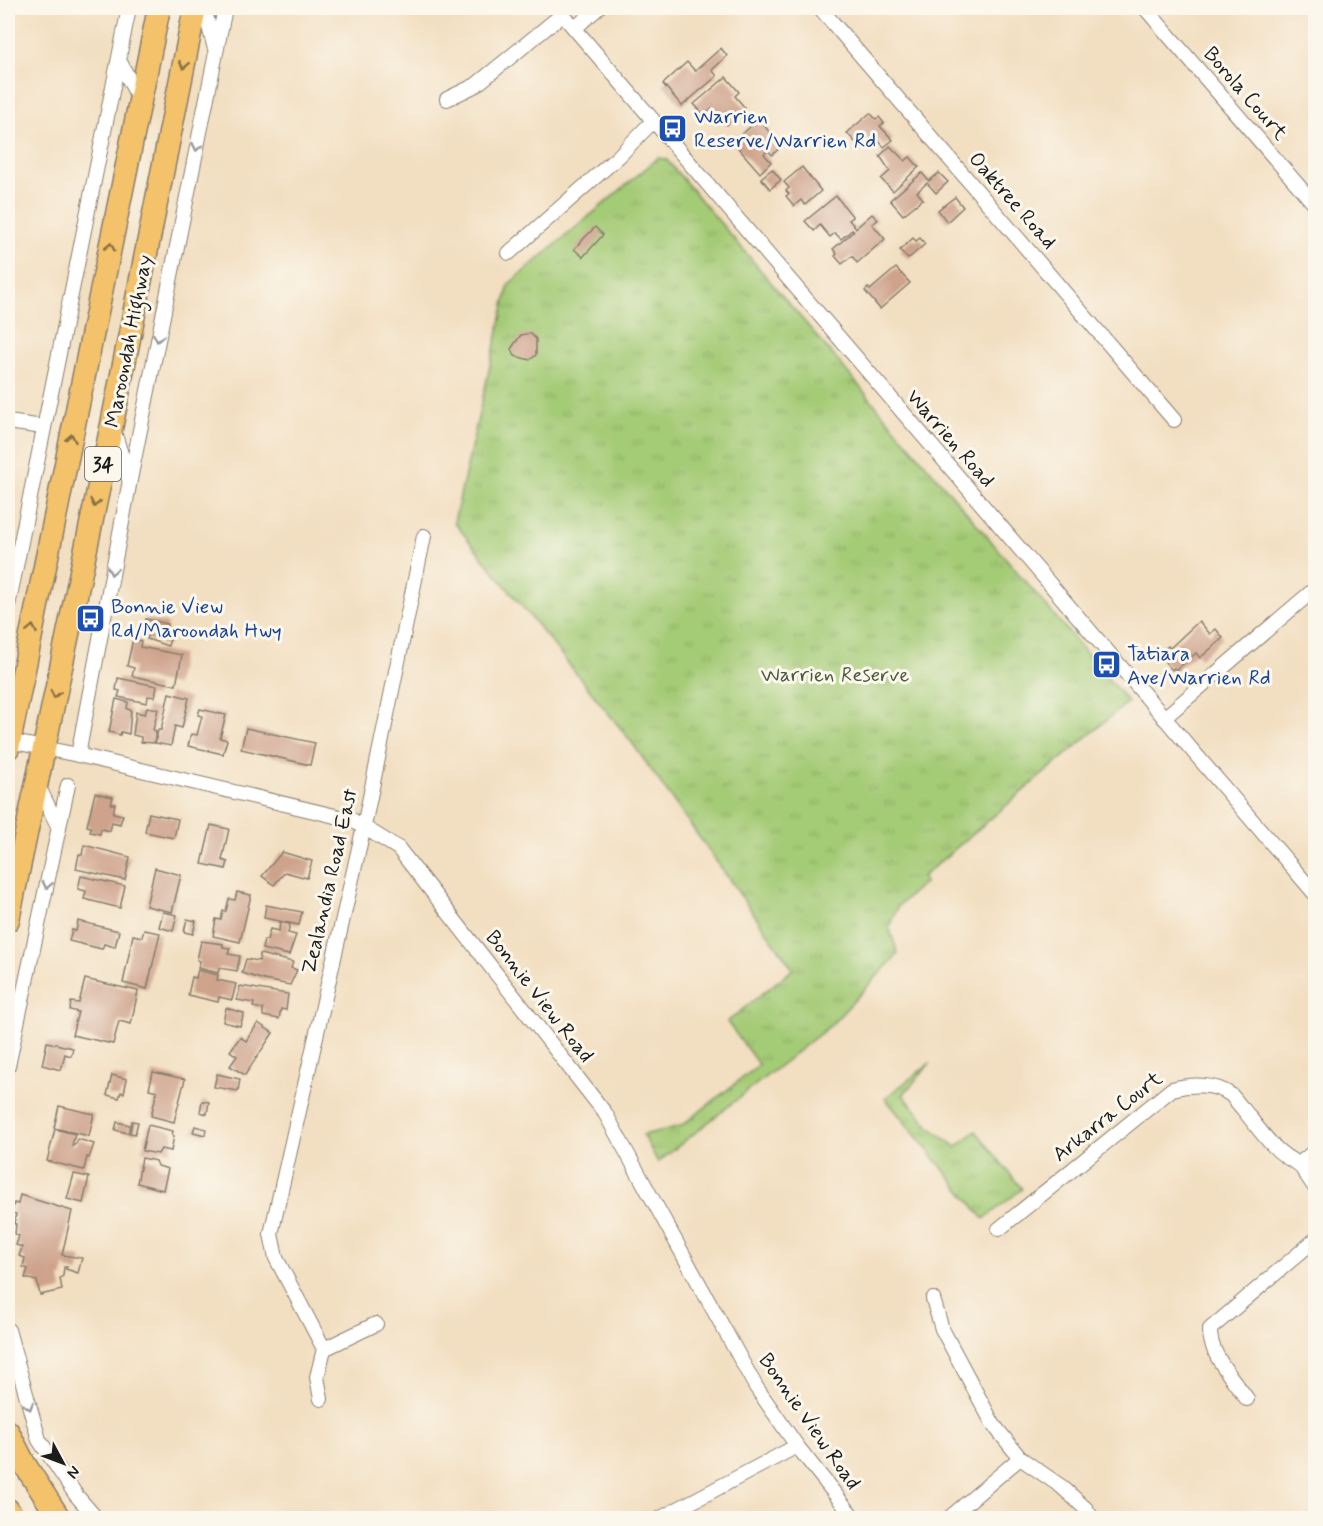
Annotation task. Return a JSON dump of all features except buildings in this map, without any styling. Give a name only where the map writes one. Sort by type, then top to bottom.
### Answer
[{"type":"highway","name":"Maroondah Highway","points":[[8,745],[159,8]]},
{"type":"highway","name":"Maroondah Highway","points":[[8,920],[112,424],[195,8]]},
{"type":"highway","points":[[8,1432],[25,1465],[59,1518]]},
{"type":"highway","points":[[8,1510],[13,1518]]},
{"type":"street","points":[[8,606],[42,427],[129,8]]},
{"type":"street","points":[[204,8],[216,55]]},
{"type":"street","points":[[78,755],[130,480],[225,8]]},
{"type":"street","points":[[575,28],[598,8]]},
{"type":"street","name":"Oaktree Road","points":[[820,8],[1174,420]]},
{"type":"street","name":"Borola Court","points":[[1145,8],[1316,206]]},
{"type":"street","points":[[447,99],[476,85],[560,11]]},
{"type":"street","name":"Warrien Road","points":[[560,11],[1316,895]]},
{"type":"street","points":[[119,60],[140,100]]},
{"type":"street","points":[[509,253],[619,156],[654,121]]},
{"type":"street","points":[[8,422],[42,427]]},
{"type":"street","points":[[112,424],[130,480]]},
{"type":"street","name":"Zealandia Road East","points":[[324,1348],[276,1258],[271,1234],[364,826],[424,536]]},
{"type":"street","points":[[1164,718],[1316,588]]},
{"type":"street","name":"Bonnie View Road","points":[[8,745],[44,748],[78,755],[352,820],[398,848],[605,1113],[756,1387],[797,1446],[854,1518]]},
{"type":"street","points":[[37,784],[59,828]]},
{"type":"street","points":[[8,1066],[68,785]]},
{"type":"street","name":"Arkarra Court","points":[[999,1228],[1172,1089],[1184,1086],[1214,1088],[1230,1094],[1279,1152],[1299,1164]]},
{"type":"street","points":[[1316,1150],[1299,1164],[1316,1189]]},
{"type":"street","points":[[1248,1399],[1215,1352],[1209,1341],[1209,1329],[1316,1239]]},
{"type":"street","points":[[933,1299],[942,1329],[993,1424],[1020,1458],[1062,1487],[1086,1509],[1092,1518]]},
{"type":"street","points":[[321,1399],[317,1377],[324,1348],[376,1324]]},
{"type":"street","points":[[8,1330],[39,1440],[76,1495],[96,1518]]},
{"type":"street","points":[[661,1518],[797,1446]]},
{"type":"street","points":[[949,1518],[1020,1458]]},
{"type":"green space","name":"Warrien Reserve","points":[[658,158],[666,159],[1128,702],[922,877],[925,882],[898,906],[889,927],[898,954],[831,1025],[658,1162],[643,1135],[681,1126],[759,1065],[727,1022],[793,969],[630,740],[454,522],[509,284]]},
{"type":"green space","points":[[930,1063],[903,1095],[931,1128],[956,1147],[976,1131],[1022,1189],[984,1219],[885,1098]]},
{"type":"place","name":"Warrien Reserve/Warrien Rd","points":[[673,128]]},
{"type":"place","name":"Bonnie View Rd/Maroondah Hwy","points":[[90,618]]},
{"type":"place","name":"Tatiara Ave/Warrien Rd","points":[[1106,665]]}]
